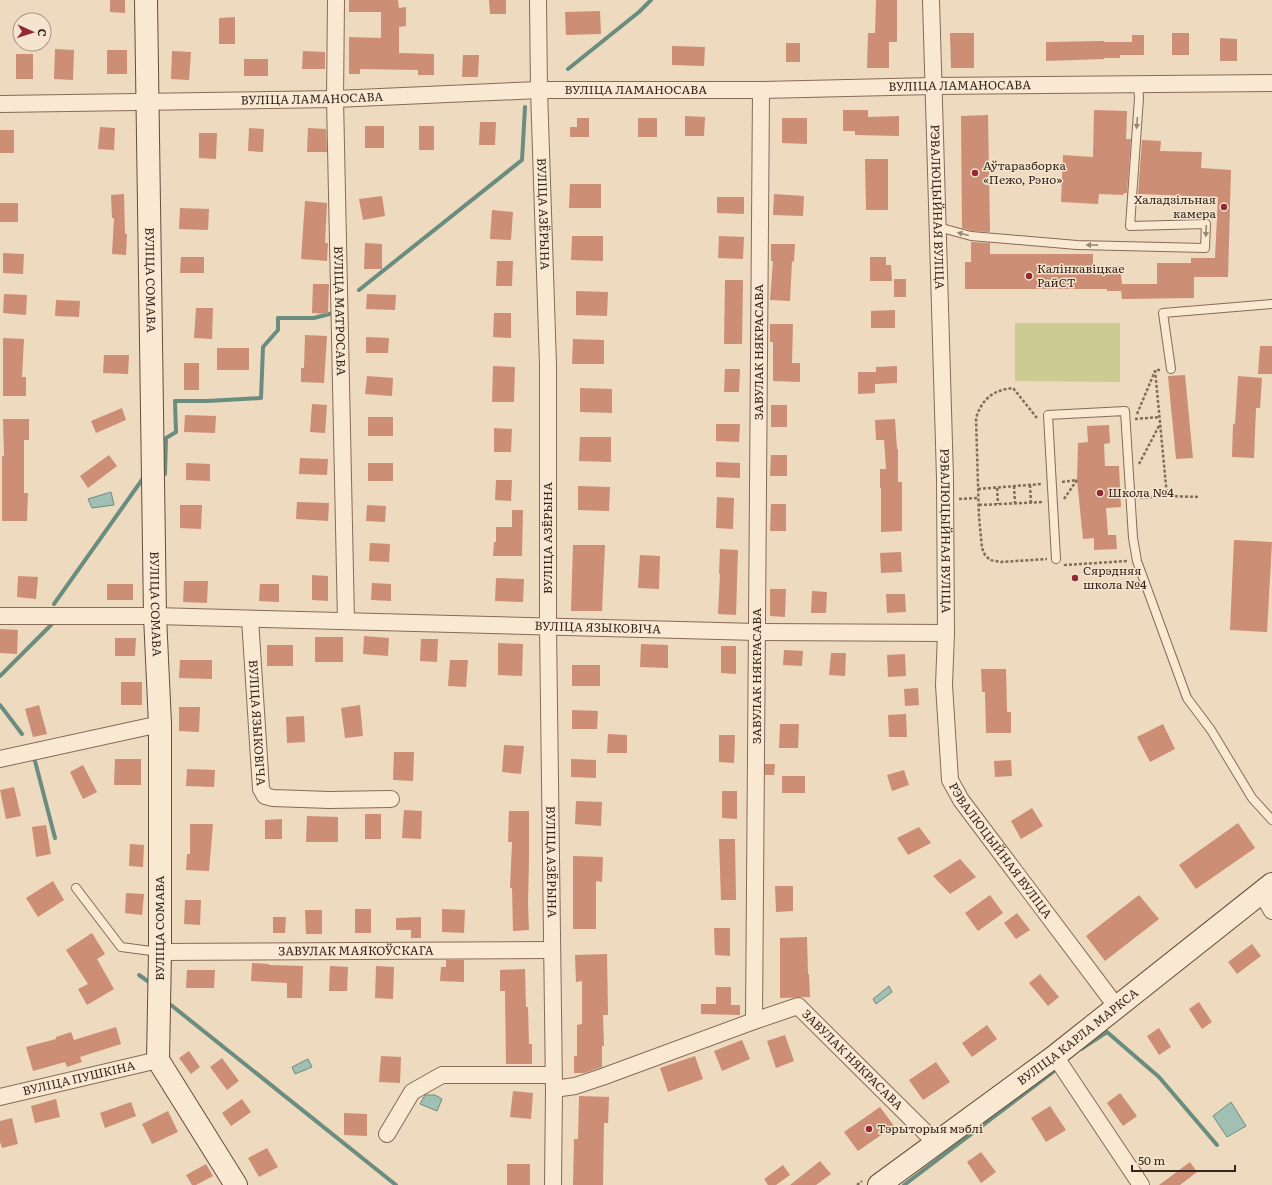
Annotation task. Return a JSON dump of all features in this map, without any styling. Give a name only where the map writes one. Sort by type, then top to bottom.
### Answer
[{"type":"street","name":"ВУЛІЦА СОМАВА","points":[[146,0],[155,616],[160,724],[160,952],[158,1060]]},
{"type":"street","name":"ВУЛІЦА МАТРОСАВА","points":[[336,0],[335,100],[346,621]]},
{"type":"street","name":"ВУЛІЦА АЗЁРЫНА","points":[[538,0],[539,90],[548,365],[548,627],[554,1082],[553,1185]]},
{"type":"street","name":"РЭВАЛЮЦЫЙНАЯ ВУЛІЦА","points":[[931,0],[945,478],[946,633],[944,685],[950,780],[960,800],[1116,1006]]},
{"type":"street","name":"ВУЛІЦА ЛАМАНОСАВА","points":[[0,104],[335,100],[539,90],[761,90],[933,86],[1272,83]]},
{"type":"street","name":"ЗАВУЛАК НЯКРАСАВА","points":[[761,90],[754,1021],[798,1006],[935,1142]]},
{"type":"street","name":"ВУЛІЦА ЯЗЫКОВІЧА","points":[[0,616],[155,616],[757,632],[946,633]]},
{"type":"street","name":"ВУЛІЦА ЯЗЫКОВІЧА","points":[[250,619],[261,789],[265,796],[273,798],[321,800],[391,800]]},
{"type":"street","points":[[0,759],[160,724]]},
{"type":"street","name":"ВУЛІЦА КАРЛА МАРКСА","points":[[879,1185],[935,1142],[1055,1056],[1116,1006],[1268,896]]},
{"type":"street","name":"ЗАВУЛАК МАЯКОЎСКАГА","points":[[160,952],[552,950]]},
{"type":"street","points":[[387,1134],[412,1092],[442,1075],[554,1082],[575,1086],[754,1021]]},
{"type":"street","points":[[1055,1056],[1141,1185]]},
{"type":"street","points":[[158,1060],[236,1185]]},
{"type":"street","name":"ВУЛІЦА ПУШКІНА","points":[[0,1097],[158,1060]]},
{"type":"lane","points":[[938,227],[971,236],[1077,245],[1205,248],[1206,224],[1130,226],[1139,98],[1138,84]]},
{"type":"lane","points":[[1171,369],[1163,313],[1272,304]]},
{"type":"lane","points":[[1061,559],[1053,501],[1048,415],[1125,411],[1133,538],[1138,561],[1187,698],[1211,730],[1252,798],[1272,820]]},
{"type":"lane","points":[[76,888],[121,947],[160,952]]},
{"type":"path","points":[[1156,370],[1171,369]]},
{"type":"path","points":[[1156,370],[1167,496]]},
{"type":"path","points":[[1126,438],[1156,370]]},
{"type":"path","points":[[1048,432],[1013,388],[1002,389],[988,397],[978,409],[976,418],[978,505],[982,548],[985,555],[990,560],[1001,562],[1061,559]]},
{"type":"path","points":[[1134,419],[1160,417]]},
{"type":"path","points":[[1129,483],[1161,424]]},
{"type":"path","points":[[1060,475],[1060,487]]},
{"type":"path","points":[[978,489],[1061,483],[1077,480],[1062,501],[1061,496]]},
{"type":"path","points":[[1030,485],[1031,503]]},
{"type":"path","points":[[1014,486],[1015,503]]},
{"type":"path","points":[[997,488],[998,504]]},
{"type":"path","points":[[1130,498],[1167,496],[1199,498]]},
{"type":"path","points":[[956,499],[978,498]]},
{"type":"path","points":[[978,505],[1053,501]]},
{"type":"path","points":[[1061,559],[1065,565]]},
{"type":"path","points":[[1061,559],[1065,565]]},
{"type":"path","points":[[1065,565],[1138,561]]},
{"type":"green space","points":[[1015,323],[1120,323],[1120,382],[1015,381]]},
{"type":"shaded area","points":[[111,492],[114,505],[92,508],[88,499]]},
{"type":"shaded area","points":[[889,986],[892,992],[876,1004],[873,999]]},
{"type":"shaded area","points":[[308,1059],[312,1067],[295,1074],[292,1067]]},
{"type":"shaded area","points":[[425,1095],[435,1095],[442,1099],[437,1111],[420,1104]]},
{"type":"shaded area","points":[[1231,1102],[1246,1126],[1227,1137],[1213,1116]]},
{"type":"building","points":[[110,0],[125,0],[125,13],[110,12]]},
{"type":"building","points":[[349,0],[398,0],[399,8],[406,7],[406,26],[399,27],[399,53],[434,54],[434,75],[418,75],[418,70],[360,69],[360,74],[349,74],[349,37],[381,38],[381,12],[349,12]]},
{"type":"building","points":[[489,0],[506,0],[506,14],[490,14]]},
{"type":"building","points":[[876,0],[897,0],[897,42],[889,42],[889,68],[867,68],[868,33],[875,33]]},
{"type":"building","points":[[600,11],[601,34],[566,35],[565,12]]},
{"type":"building","points":[[235,17],[235,44],[219,44],[219,18]]},
{"type":"building","points":[[950,33],[974,33],[974,68],[951,68]]},
{"type":"building","points":[[1172,33],[1189,33],[1189,55],[1172,55]]},
{"type":"building","points":[[1132,35],[1144,35],[1144,55],[1120,55],[1120,58],[1104,59],[1046,61],[1046,42],[1132,42]]},
{"type":"building","points":[[1220,38],[1237,39],[1237,61],[1220,61]]},
{"type":"building","points":[[786,43],[800,43],[800,62],[786,62]]},
{"type":"building","points":[[672,46],[705,47],[704,66],[672,65]]},
{"type":"building","points":[[55,49],[74,50],[73,80],[54,79]]},
{"type":"building","points":[[107,50],[127,50],[127,74],[107,74]]},
{"type":"building","points":[[172,51],[191,52],[189,80],[171,79]]},
{"type":"building","points":[[303,51],[325,52],[325,69],[302,69]]},
{"type":"building","points":[[16,54],[33,54],[33,79],[16,79]]},
{"type":"building","points":[[463,55],[479,55],[478,77],[462,77]]},
{"type":"building","points":[[244,59],[268,59],[268,76],[244,76]]},
{"type":"building","points":[[843,110],[868,110],[868,117],[899,116],[899,136],[855,135],[855,131],[843,131]]},
{"type":"building","points":[[1094,110],[1127,111],[1126,139],[1131,139],[1127,193],[1124,193],[1123,195],[1099,194],[1098,204],[1061,202],[1063,155],[1093,157]]},
{"type":"building","name":"Аўтаразборка «Пежо, Рэно»","points":[[988,115],[990,231],[972,231],[962,228],[961,116]]},
{"type":"building","points":[[685,116],[705,117],[704,136],[685,136]]},
{"type":"building","points":[[577,118],[589,118],[589,137],[570,137],[570,127],[577,127]]},
{"type":"building","points":[[638,118],[657,118],[657,137],[638,137]]},
{"type":"building","points":[[782,118],[807,118],[807,144],[782,143]]},
{"type":"building","points":[[480,122],[496,122],[495,145],[479,145]]},
{"type":"building","points":[[365,126],[384,126],[384,148],[365,148]]},
{"type":"building","points":[[419,126],[434,126],[434,150],[419,150]]},
{"type":"building","points":[[100,127],[115,128],[114,150],[98,149]]},
{"type":"building","points":[[249,128],[264,129],[263,152],[248,151]]},
{"type":"building","points":[[308,128],[326,129],[327,152],[307,152]]},
{"type":"building","points":[[0,130],[14,130],[14,153],[0,153]]},
{"type":"building","points":[[199,133],[217,133],[216,159],[199,158]]},
{"type":"building","points":[[1142,140],[1161,141],[1160,151],[1202,152],[1201,168],[1231,170],[1228,277],[1194,277],[1194,298],[1122,299],[1121,291],[1107,291],[1107,289],[965,289],[965,262],[971,262],[971,242],[990,243],[990,254],[1093,254],[1093,266],[1120,266],[1122,284],[1157,284],[1157,263],[1191,263],[1191,258],[1215,258],[1218,197],[1138,194]]},
{"type":"building","points":[[865,159],[888,159],[888,210],[866,210]]},
{"type":"building","points":[[570,184],[601,184],[601,208],[569,208]]},
{"type":"building","points":[[124,194],[125,234],[127,234],[126,255],[112,254],[114,218],[112,218],[111,195]]},
{"type":"building","points":[[774,194],[804,196],[803,216],[773,215]]},
{"type":"building","points":[[382,196],[385,216],[363,220],[359,199]]},
{"type":"building","points":[[717,197],[744,197],[744,214],[717,213]]},
{"type":"building","points":[[305,201],[327,203],[325,243],[328,243],[327,261],[301,259]]},
{"type":"building","points":[[0,203],[18,203],[18,222],[0,222]]},
{"type":"building","points":[[180,208],[209,209],[208,230],[179,229]]},
{"type":"building","points":[[492,210],[513,212],[511,240],[490,239]]},
{"type":"building","points":[[572,236],[603,236],[603,261],[571,260]]},
{"type":"building","points":[[719,236],[744,237],[743,259],[718,258]]},
{"type":"building","points":[[365,243],[382,244],[382,269],[364,269]]},
{"type":"building","points":[[771,244],[795,244],[794,262],[792,261],[790,301],[770,300],[773,261],[771,261]]},
{"type":"building","points":[[3,253],[24,254],[23,274],[3,273]]},
{"type":"building","points":[[181,257],[204,257],[204,273],[180,273]]},
{"type":"building","points":[[870,257],[886,257],[886,265],[891,265],[892,281],[870,281]]},
{"type":"building","points":[[497,261],[513,261],[512,286],[496,286]]},
{"type":"building","points":[[894,279],[906,279],[906,297],[894,297]]},
{"type":"building","points":[[725,280],[743,280],[742,344],[724,344]]},
{"type":"building","points":[[313,284],[329,284],[328,314],[312,313]]},
{"type":"building","points":[[576,291],[608,292],[607,316],[576,315]]},
{"type":"building","points":[[4,294],[27,295],[26,315],[3,313]]},
{"type":"building","points":[[367,294],[396,295],[395,310],[366,309]]},
{"type":"building","points":[[56,300],[80,301],[79,317],[55,316]]},
{"type":"building","points":[[196,308],[213,308],[212,339],[194,338]]},
{"type":"building","points":[[895,310],[895,328],[871,328],[871,311]]},
{"type":"building","points":[[494,313],[511,313],[511,338],[493,337]]},
{"type":"building","points":[[770,324],[793,324],[792,363],[800,363],[800,382],[773,381],[773,342],[770,342]]},
{"type":"building","points":[[305,335],[327,336],[324,383],[301,382],[301,368],[304,368]]},
{"type":"building","points":[[366,337],[389,338],[388,353],[366,353]]},
{"type":"building","points":[[3,338],[24,339],[22,377],[26,377],[26,396],[3,396]]},
{"type":"building","points":[[573,339],[604,340],[604,364],[572,364]]},
{"type":"building","points":[[1260,346],[1272,346],[1272,374],[1258,374]]},
{"type":"building","points":[[217,348],[249,348],[249,370],[217,370]]},
{"type":"building","points":[[104,355],[129,355],[128,374],[103,373]]},
{"type":"building","points":[[184,363],[199,363],[199,390],[184,390]]},
{"type":"building","points":[[493,366],[515,367],[514,402],[492,402]]},
{"type":"building","points":[[897,366],[897,383],[875,384],[875,393],[858,394],[858,372],[876,372],[876,367]]},
{"type":"building","points":[[725,369],[740,369],[739,392],[724,392]]},
{"type":"building","points":[[1185,375],[1193,458],[1176,459],[1168,376]]},
{"type":"building","points":[[367,376],[393,378],[392,396],[365,394]]},
{"type":"building","points":[[1238,376],[1262,378],[1260,408],[1256,408],[1254,458],[1232,457],[1233,424],[1235,424]]},
{"type":"building","points":[[580,388],[612,389],[612,413],[580,412]]},
{"type":"building","points":[[312,404],[327,405],[325,433],[310,432]]},
{"type":"building","points":[[771,405],[787,405],[787,427],[771,427]]},
{"type":"building","points":[[122,408],[126,420],[96,433],[91,421]]},
{"type":"building","points":[[185,415],[216,416],[215,433],[184,432]]},
{"type":"building","points":[[368,417],[393,417],[393,436],[368,436]]},
{"type":"building","points":[[3,419],[29,419],[29,440],[24,440],[24,493],[28,493],[27,521],[2,521],[2,456],[4,456]]},
{"type":"building","points":[[895,419],[898,449],[898,482],[902,482],[902,531],[881,532],[880,469],[886,469],[884,440],[876,440],[875,420]]},
{"type":"building","points":[[716,424],[740,424],[739,442],[716,441]]},
{"type":"building","name":"Школа №4","points":[[1109,425],[1110,443],[1104,444],[1105,466],[1119,466],[1121,507],[1106,508],[1108,535],[1116,535],[1117,549],[1094,550],[1094,538],[1083,539],[1077,480],[1078,443],[1088,442],[1087,426]]},
{"type":"building","points":[[494,428],[512,429],[511,452],[494,452]]},
{"type":"building","points":[[580,437],[611,437],[611,462],[579,461]]},
{"type":"building","points":[[109,455],[117,466],[88,488],[80,476]]},
{"type":"building","points":[[771,455],[787,455],[787,476],[770,476]]},
{"type":"building","points":[[300,458],[328,459],[327,475],[299,474]]},
{"type":"building","points":[[716,462],[740,463],[740,478],[716,477]]},
{"type":"building","points":[[186,463],[210,464],[210,481],[186,480]]},
{"type":"building","points":[[368,463],[393,463],[393,481],[368,481]]},
{"type":"building","points":[[496,480],[512,480],[511,501],[495,500]]},
{"type":"building","points":[[578,486],[610,487],[609,511],[578,510]]},
{"type":"building","points":[[717,497],[734,498],[733,529],[716,528]]},
{"type":"building","points":[[297,502],[329,503],[328,521],[296,519]]},
{"type":"building","points":[[771,504],[786,504],[786,531],[770,531]]},
{"type":"building","points":[[180,505],[202,505],[201,529],[180,528]]},
{"type":"building","points":[[367,505],[386,506],[385,522],[366,521]]},
{"type":"building","points":[[512,510],[523,510],[522,556],[493,556],[494,542],[496,542],[496,527],[512,527]]},
{"type":"building","points":[[1234,540],[1272,542],[1267,632],[1230,630]]},
{"type":"building","points":[[370,543],[390,544],[389,562],[369,561]]},
{"type":"building","points":[[573,545],[605,545],[602,611],[571,611]]},
{"type":"building","points":[[720,549],[738,550],[736,615],[718,614]]},
{"type":"building","points":[[901,552],[902,572],[881,573],[880,553]]},
{"type":"building","points":[[640,555],[660,556],[659,589],[638,588]]},
{"type":"building","points":[[312,575],[328,576],[328,601],[312,600]]},
{"type":"building","points":[[18,576],[38,577],[36,599],[17,597]]},
{"type":"building","points":[[496,578],[524,579],[523,602],[495,601]]},
{"type":"building","points":[[184,581],[208,581],[207,603],[183,602]]},
{"type":"building","points":[[372,583],[391,584],[391,601],[371,600]]},
{"type":"building","points":[[107,584],[133,584],[133,600],[107,600]]},
{"type":"building","points":[[260,584],[279,584],[279,602],[259,601]]},
{"type":"building","points":[[770,589],[786,589],[785,617],[770,616]]},
{"type":"building","points":[[812,591],[827,592],[826,613],[811,613]]},
{"type":"building","points":[[886,594],[905,594],[906,612],[887,613]]},
{"type":"building","points":[[0,629],[18,630],[17,654],[0,653]]},
{"type":"building","points":[[364,636],[389,638],[388,656],[363,654]]},
{"type":"building","points":[[315,637],[343,637],[343,662],[315,662]]},
{"type":"building","points":[[115,638],[136,638],[135,656],[115,656]]},
{"type":"building","points":[[421,639],[438,639],[437,662],[420,661]]},
{"type":"building","points":[[498,643],[523,644],[522,676],[498,675]]},
{"type":"building","points":[[641,644],[668,645],[668,668],[640,667]]},
{"type":"building","points":[[267,645],[293,645],[293,666],[267,666]]},
{"type":"building","points":[[721,646],[736,646],[736,674],[721,673]]},
{"type":"building","points":[[784,650],[803,651],[802,666],[783,665]]},
{"type":"building","points":[[831,653],[846,653],[845,676],[829,675]]},
{"type":"building","points":[[905,654],[906,676],[888,677],[887,655]]},
{"type":"building","points":[[180,660],[212,660],[212,679],[179,678]]},
{"type":"building","points":[[450,660],[468,660],[466,687],[448,686]]},
{"type":"building","points":[[572,665],[600,665],[600,686],[572,686]]},
{"type":"building","points":[[981,669],[1006,669],[1007,712],[1011,712],[1011,733],[986,733],[985,692],[982,692]]},
{"type":"building","points":[[121,682],[142,682],[142,705],[121,705]]},
{"type":"building","points":[[918,688],[919,705],[905,706],[904,689]]},
{"type":"building","points":[[39,705],[47,734],[33,737],[25,709]]},
{"type":"building","points":[[360,705],[363,736],[345,738],[341,708]]},
{"type":"building","points":[[179,707],[200,707],[199,732],[179,731]]},
{"type":"building","points":[[572,710],[598,711],[597,729],[572,729]]},
{"type":"building","points":[[906,714],[907,737],[889,737],[888,715]]},
{"type":"building","points":[[304,716],[305,742],[287,743],[286,717]]},
{"type":"building","points":[[780,724],[799,724],[798,748],[779,748]]},
{"type":"building","points":[[1163,724],[1175,749],[1150,762],[1137,737]]},
{"type":"building","points":[[608,734],[627,735],[627,753],[607,753]]},
{"type":"building","points":[[719,735],[735,735],[734,763],[719,762]]},
{"type":"building","points":[[504,745],[524,746],[521,774],[502,772]]},
{"type":"building","points":[[394,752],[414,752],[413,781],[393,780]]},
{"type":"building","points":[[115,759],[141,759],[141,785],[114,785]]},
{"type":"building","points":[[571,759],[596,760],[596,778],[571,777]]},
{"type":"building","points":[[1011,760],[1012,776],[995,777],[994,761]]},
{"type":"building","points":[[765,764],[775,764],[774,775],[765,775]]},
{"type":"building","points":[[83,765],[97,792],[83,799],[70,772]]},
{"type":"building","points":[[187,769],[215,770],[214,787],[186,786]]},
{"type":"building","points":[[904,770],[909,785],[892,791],[887,775]]},
{"type":"building","points":[[782,776],[805,776],[805,793],[782,793]]},
{"type":"building","points":[[14,787],[21,816],[6,819],[0,790]]},
{"type":"building","points":[[722,791],[737,791],[737,819],[722,818]]},
{"type":"building","points":[[576,801],[602,802],[601,826],[575,824]]},
{"type":"building","points":[[1032,808],[1043,826],[1021,839],[1011,821]]},
{"type":"building","points":[[404,810],[422,811],[421,839],[402,838]]},
{"type":"building","points":[[509,811],[529,811],[529,930],[513,931],[512,888],[510,888],[512,842],[508,842]]},
{"type":"building","points":[[365,814],[381,814],[381,839],[365,839]]},
{"type":"building","points":[[307,816],[338,817],[338,842],[306,842]]},
{"type":"building","points":[[282,819],[282,839],[265,839],[265,820]]},
{"type":"building","points":[[1238,823],[1255,848],[1196,889],[1179,865]]},
{"type":"building","points":[[190,824],[213,824],[209,871],[186,870],[187,854],[190,854]]},
{"type":"building","points":[[46,825],[51,854],[36,857],[32,827]]},
{"type":"building","points":[[919,827],[931,843],[908,855],[897,838]]},
{"type":"building","points":[[719,839],[735,839],[736,900],[721,900]]},
{"type":"building","points":[[130,844],[144,845],[143,867],[129,866]]},
{"type":"building","points":[[573,856],[603,857],[602,882],[596,881],[596,929],[573,929]]},
{"type":"building","points":[[960,859],[976,877],[950,894],[933,876]]},
{"type":"building","points":[[53,881],[64,900],[38,917],[26,898]]},
{"type":"building","points":[[775,886],[793,886],[793,911],[776,912]]},
{"type":"building","points":[[126,893],[144,894],[142,915],[125,913]]},
{"type":"building","points":[[990,895],[1003,913],[978,931],[965,913]]},
{"type":"building","points":[[1139,895],[1159,919],[1105,961],[1086,936]]},
{"type":"building","points":[[185,900],[201,900],[200,925],[184,924]]},
{"type":"building","points":[[355,909],[371,909],[371,933],[355,933]]},
{"type":"building","points":[[442,909],[465,910],[464,933],[442,932]]},
{"type":"building","points":[[305,910],[322,910],[322,934],[306,934]]},
{"type":"building","points":[[1017,913],[1030,930],[1016,939],[1004,923]]},
{"type":"building","points":[[273,917],[286,917],[285,933],[273,933]]},
{"type":"building","points":[[421,917],[421,938],[411,938],[411,930],[396,930],[396,918]]},
{"type":"building","points":[[714,928],[730,928],[730,956],[715,955]]},
{"type":"building","points":[[92,933],[105,954],[97,959],[114,989],[87,1005],[78,989],[88,984],[66,950]]},
{"type":"building","points":[[807,937],[810,997],[780,998],[780,938]]},
{"type":"building","points":[[1252,944],[1261,956],[1237,974],[1228,962]]},
{"type":"building","points":[[607,954],[608,1015],[603,1015],[604,1046],[602,1046],[602,1067],[584,1073],[574,1073],[574,1056],[577,1056],[577,1025],[582,1024],[582,981],[576,982],[575,955]]},
{"type":"building","points":[[446,960],[464,960],[464,982],[440,981],[441,967],[446,967]]},
{"type":"building","points":[[252,963],[303,966],[302,998],[287,998],[287,983],[251,981]]},
{"type":"building","points":[[330,966],[348,967],[347,991],[329,991]]},
{"type":"building","points":[[376,966],[394,967],[393,999],[375,998]]},
{"type":"building","points":[[525,969],[526,1007],[528,1007],[529,1044],[532,1044],[532,1064],[506,1064],[505,991],[500,991],[500,970]]},
{"type":"building","points":[[187,970],[215,970],[214,988],[186,988]]},
{"type":"building","points":[[1040,974],[1059,997],[1048,1006],[1029,983]]},
{"type":"building","points":[[716,987],[731,987],[731,1005],[740,1005],[740,1015],[701,1014],[701,1004],[716,1004]]},
{"type":"building","points":[[1199,1002],[1212,1022],[1202,1029],[1189,1009]]},
{"type":"building","points":[[987,1025],[997,1039],[972,1057],[962,1043]]},
{"type":"building","points":[[116,1027],[121,1044],[80,1057],[82,1062],[67,1067],[65,1062],[33,1071],[26,1047],[56,1039],[56,1037],[71,1032],[74,1040]]},
{"type":"building","points":[[1159,1028],[1171,1047],[1159,1055],[1147,1036]]},
{"type":"building","points":[[785,1035],[794,1061],[776,1068],[767,1041]]},
{"type":"building","points":[[742,1040],[750,1059],[722,1071],[714,1051]]},
{"type":"building","points":[[189,1051],[200,1067],[191,1074],[179,1058]]},
{"type":"building","points":[[381,1056],[401,1057],[400,1083],[379,1082]]},
{"type":"building","points":[[695,1056],[703,1079],[668,1092],[660,1068]]},
{"type":"building","points":[[222,1058],[239,1081],[227,1090],[210,1067]]},
{"type":"building","points":[[936,1062],[950,1082],[923,1100],[909,1080]]},
{"type":"building","points":[[513,1091],[533,1093],[531,1119],[510,1117]]},
{"type":"building","points":[[1120,1093],[1137,1116],[1123,1126],[1107,1103]]},
{"type":"building","points":[[579,1096],[609,1097],[608,1123],[604,1123],[603,1185],[573,1185],[574,1139],[578,1139]]},
{"type":"building","points":[[56,1099],[60,1117],[35,1123],[31,1106]]},
{"type":"building","points":[[242,1099],[251,1112],[231,1126],[222,1113]]},
{"type":"building","points":[[131,1102],[136,1116],[105,1128],[100,1113]]},
{"type":"building","points":[[1050,1106],[1066,1130],[1046,1142],[1031,1118]]},
{"type":"building","name":"Тэрыторыя мэблі","points":[[880,1107],[894,1126],[858,1151],[844,1132]]},
{"type":"building","points":[[168,1111],[178,1132],[152,1144],[142,1124]]},
{"type":"building","points":[[344,1113],[367,1114],[367,1136],[344,1135]]},
{"type":"building","points":[[12,1118],[18,1144],[2,1148],[0,1142],[0,1121]]},
{"type":"building","points":[[267,1148],[278,1167],[259,1177],[248,1158]]},
{"type":"building","points":[[981,1152],[996,1172],[981,1183],[967,1162]]},
{"type":"building","points":[[820,1161],[831,1174],[816,1185],[790,1185]]},
{"type":"building","points":[[1190,1162],[1197,1172],[1180,1185],[1159,1185]]},
{"type":"building","points":[[206,1164],[213,1176],[196,1185],[192,1185],[186,1175]]},
{"type":"building","points":[[507,1164],[530,1164],[530,1185],[507,1185]]},
{"type":"building","points":[[783,1165],[790,1175],[776,1185],[768,1185],[764,1179]]},
{"type":"waterway","points":[[568,69],[639,12],[651,0]]},
{"type":"waterway","points":[[359,290],[522,160],[525,107]]},
{"type":"waterway","points":[[165,474],[166,438],[176,432],[175,401],[261,398],[263,347],[278,330],[278,318],[314,318],[337,312]]},
{"type":"waterway","points":[[54,604],[144,477]]},
{"type":"waterway","points":[[0,676],[52,624]]},
{"type":"waterway","points":[[0,705],[22,734]]},
{"type":"waterway","points":[[35,761],[55,838]]},
{"type":"waterway","points":[[139,975],[149,982]]},
{"type":"waterway","points":[[171,1005],[396,1185]]},
{"type":"waterway","points":[[1081,1049],[1107,1032],[1159,1077],[1217,1145]]},
{"type":"waterway","points":[[904,1185],[1053,1072]]},
{"type":"place","name":"Аўтаразборка «Пежо, Рэно»","points":[[975,173]]},
{"type":"place","name":"Халадзільная камера","points":[[1224,207]]},
{"type":"place","name":"Калінкавіцкае РайСТ","points":[[1029,276]]},
{"type":"place","name":"Школа №4","points":[[1100,493]]},
{"type":"place","name":"Сярэдняя школа №4","points":[[1075,578]]},
{"type":"place","name":"Тэрыторыя мэблі","points":[[869,1129]]}]
